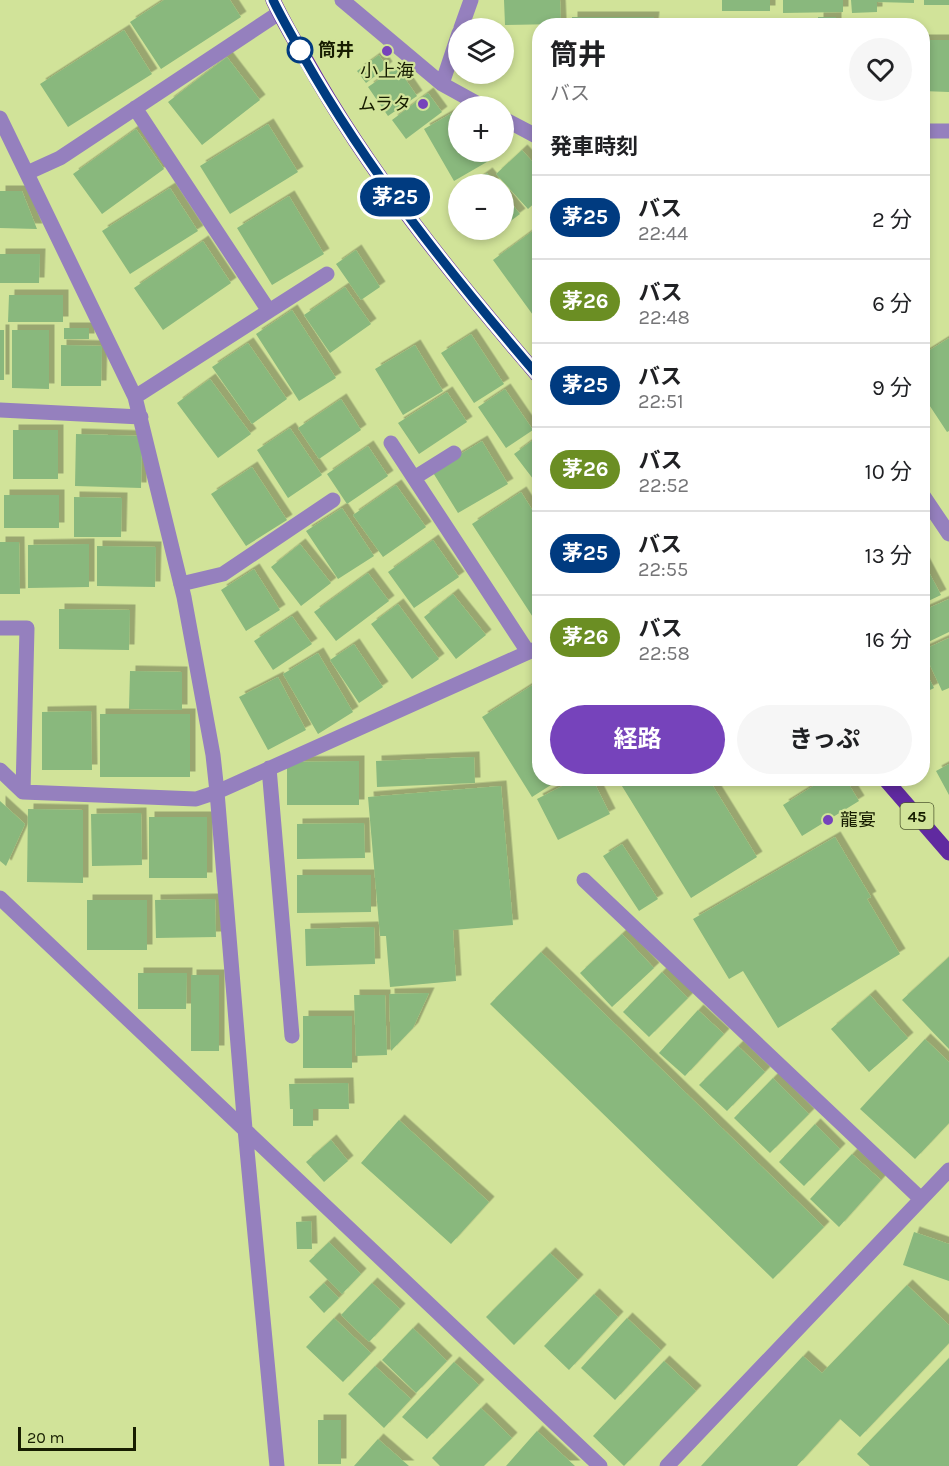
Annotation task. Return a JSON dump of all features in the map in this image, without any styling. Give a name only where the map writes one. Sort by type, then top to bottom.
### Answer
[{"type":"main road","points":[[276,6],[325,95],[376,172],[441,259],[532,368]]},
{"type":"main road","name":"45","points":[[891,786],[949,853]]},
{"type":"street","points":[[342,0],[442,84],[464,96]]},
{"type":"street","points":[[464,18],[471,0]]},
{"type":"street","points":[[32,171],[60,158],[135,108],[276,6]]},
{"type":"street","points":[[442,84],[448,66]]},
{"type":"street","points":[[135,108],[269,311]]},
{"type":"street","points":[[0,118],[32,171],[139,394],[141,417],[186,583],[213,755],[222,789],[245,1129],[277,1466]]},
{"type":"street","points":[[514,124],[532,134]]},
{"type":"street","points":[[930,131],[949,132]]},
{"type":"street","points":[[139,394],[327,274]]},
{"type":"street","points":[[0,410],[141,417]]},
{"type":"street","points":[[391,443],[532,647]]},
{"type":"street","points":[[414,478],[454,453]]},
{"type":"street","points":[[186,583],[223,574],[333,500]]},
{"type":"street","points":[[930,506],[949,534]]},
{"type":"street","points":[[0,628],[27,628],[23,792]]},
{"type":"street","points":[[0,770],[23,792],[196,800],[532,651]]},
{"type":"street","points":[[269,768],[292,1036]]},
{"type":"street","points":[[584,880],[921,1200]]},
{"type":"street","points":[[0,898],[600,1466]]},
{"type":"street","points":[[667,1466],[949,1170]]},
{"type":"building","points":[[164,0],[230,0],[241,17],[161,69],[130,22]]},
{"type":"building","points":[[504,0],[560,0],[561,18],[532,18],[532,25],[514,25],[514,18],[505,18]]},
{"type":"building","points":[[722,0],[770,0],[770,11],[722,11]]},
{"type":"building","points":[[783,0],[843,0],[843,12],[783,13]]},
{"type":"building","points":[[851,0],[914,0],[914,3],[877,2],[877,12],[852,13]]},
{"type":"building","points":[[924,0],[949,0],[949,5],[924,5]]},
{"type":"building","points":[[572,17],[654,17],[654,18]]},
{"type":"building","points":[[124,30],[152,74],[68,127],[40,84]]},
{"type":"building","points":[[930,40],[949,40],[949,92],[930,91]]},
{"type":"building","points":[[379,55],[387,67],[366,83],[357,71]]},
{"type":"building","points":[[227,57],[260,100],[202,145],[168,102]]},
{"type":"building","points":[[397,67],[417,96],[388,116],[368,87]]},
{"type":"building","points":[[428,93],[442,112],[406,139],[392,120]]},
{"type":"building","points":[[448,115],[448,162],[487,162],[466,174],[450,174],[424,129]]},
{"type":"building","points":[[268,124],[298,172],[230,214],[200,166]]},
{"type":"building","points":[[136,129],[164,169],[102,214],[73,174]]},
{"type":"building","points":[[522,150],[532,161],[532,205],[528,209],[514,194],[514,174],[496,174],[509,162],[514,162],[514,157]]},
{"type":"building","points":[[170,188],[198,231],[130,274],[102,231]]},
{"type":"building","points":[[0,191],[22,191],[37,229],[0,228]]},
{"type":"building","points":[[289,196],[324,254],[272,285],[237,228]]},
{"type":"building","points":[[514,206],[520,214],[514,218]]},
{"type":"building","points":[[532,231],[532,314],[493,260]]},
{"type":"building","points":[[203,241],[231,283],[163,330],[134,288]]},
{"type":"building","points":[[356,250],[380,287],[361,300],[336,264]]},
{"type":"building","points":[[0,254],[40,254],[39,283],[0,283]]},
{"type":"building","points":[[345,287],[371,324],[330,353],[304,315]]},
{"type":"building","points":[[9,295],[63,295],[63,322],[8,322]]},
{"type":"building","points":[[292,310],[336,378],[299,401],[256,334]]},
{"type":"building","points":[[64,328],[89,328],[89,339],[64,339]]},
{"type":"building","points":[[0,330],[4,330],[4,380],[0,380]]},
{"type":"building","points":[[12,330],[49,330],[49,389],[12,388]]},
{"type":"building","points":[[471,334],[504,384],[474,403],[441,353]]},
{"type":"building","points":[[949,338],[949,431],[947,432],[930,406],[930,350]]},
{"type":"building","points":[[248,343],[287,399],[252,424],[212,367]]},
{"type":"building","points":[[61,345],[102,346],[101,386],[61,386]]},
{"type":"building","points":[[415,345],[443,391],[403,415],[375,369]]},
{"type":"building","points":[[210,379],[251,434],[218,458],[177,403]]},
{"type":"building","points":[[505,389],[532,431],[506,448],[478,407]]},
{"type":"building","points":[[447,392],[467,422],[419,454],[398,423]]},
{"type":"building","points":[[341,399],[361,430],[319,459],[298,428]]},
{"type":"building","points":[[290,428],[322,475],[288,498],[257,450]]},
{"type":"building","points":[[13,430],[58,430],[58,479],[13,479]]},
{"type":"building","points":[[76,434],[142,436],[141,488],[75,486]]},
{"type":"building","points":[[482,441],[508,484],[458,513],[432,471]]},
{"type":"building","points":[[532,441],[532,478],[514,454]]},
{"type":"building","points":[[368,446],[388,476],[347,504],[327,474]]},
{"type":"building","points":[[252,467],[287,520],[246,546],[211,494]]},
{"type":"building","points":[[396,485],[426,527],[383,557],[353,515]]},
{"type":"building","points":[[521,492],[532,509],[532,616],[472,524]]},
{"type":"building","points":[[4,495],[59,495],[59,528],[4,528]]},
{"type":"building","points":[[74,497],[122,498],[121,537],[74,537]]},
{"type":"building","points":[[342,508],[374,556],[338,579],[306,531]]},
{"type":"building","points":[[433,540],[459,577],[414,608],[388,572]]},
{"type":"building","points":[[0,542],[19,542],[20,594],[0,594]]},
{"type":"building","points":[[89,544],[89,587],[28,588],[28,545]]},
{"type":"building","points":[[300,544],[331,583],[301,606],[271,567]]},
{"type":"building","points":[[97,546],[156,547],[155,587],[97,586]]},
{"type":"building","points":[[254,569],[280,610],[246,631],[221,590]]},
{"type":"building","points":[[368,573],[389,601],[336,641],[314,612]]},
{"type":"building","points":[[930,574],[941,595],[930,600]]},
{"type":"building","points":[[453,594],[486,635],[456,659],[424,617]]},
{"type":"building","points":[[949,599],[949,632],[930,641],[930,607]]},
{"type":"building","points":[[398,604],[439,659],[412,679],[371,624]]},
{"type":"building","points":[[59,609],[130,610],[129,650],[59,649]]},
{"type":"building","points":[[292,616],[312,644],[273,670],[254,641]]},
{"type":"building","points":[[949,638],[949,688],[942,691],[930,665],[930,647]]},
{"type":"building","points":[[354,644],[383,687],[359,703],[330,660]]},
{"type":"building","points":[[318,653],[353,712],[318,734],[283,674]]},
{"type":"building","points":[[130,671],[182,672],[182,710],[129,709]]},
{"type":"building","points":[[278,677],[306,730],[268,750],[239,697]]},
{"type":"building","points":[[532,685],[532,786],[549,786],[532,797],[482,717]]},
{"type":"building","points":[[91,711],[92,770],[42,770],[42,712]]},
{"type":"building","points":[[100,714],[190,714],[190,777],[100,777]]},
{"type":"building","points":[[474,757],[475,783],[377,787],[376,761]]},
{"type":"building","points":[[359,761],[359,805],[287,805],[287,762]]},
{"type":"building","points":[[949,764],[949,795],[936,771]]},
{"type":"building","points":[[501,786],[513,925],[453,930],[456,981],[390,987],[386,936],[380,936],[368,797]]},
{"type":"building","points":[[562,786],[596,786],[610,814],[558,840],[537,799]]},
{"type":"building","points":[[622,786],[713,786],[757,857],[691,898]]},
{"type":"building","points":[[813,786],[850,786],[859,801],[802,836],[783,805]]},
{"type":"building","points":[[0,801],[25,824],[6,866],[0,861]]},
{"type":"building","points":[[28,809],[83,810],[83,883],[27,882]]},
{"type":"building","points":[[141,813],[142,865],[92,866],[91,814]]},
{"type":"building","points":[[149,817],[207,817],[207,878],[149,878]]},
{"type":"building","points":[[364,823],[365,858],[297,859],[297,824]]},
{"type":"building","points":[[835,837],[871,897],[867,899],[900,954],[778,1028],[743,971],[729,979],[693,919]]},
{"type":"building","points":[[622,844],[658,899],[639,911],[603,856]]},
{"type":"building","points":[[297,875],[371,875],[371,912],[297,913]]},
{"type":"building","points":[[215,899],[216,937],[156,938],[155,900]]},
{"type":"building","points":[[87,900],[147,900],[147,950],[87,950]]},
{"type":"building","points":[[374,927],[375,964],[306,966],[305,929]]},
{"type":"building","points":[[622,934],[654,968],[612,1007],[580,973]]},
{"type":"building","points":[[541,952],[824,1227],[773,1279],[490,1004]]},
{"type":"building","points":[[949,957],[949,1049],[902,1000]]},
{"type":"building","points":[[662,972],[688,998],[649,1037],[623,1012]]},
{"type":"building","points":[[138,973],[187,973],[186,1009],[138,1009]]},
{"type":"building","points":[[191,975],[219,975],[219,1051],[191,1051]]},
{"type":"building","points":[[429,993],[413,1028],[391,1051],[389,994]]},
{"type":"building","points":[[354,995],[385,995],[387,1055],[356,1056]]},
{"type":"building","points":[[870,995],[908,1038],[869,1072],[831,1029]]},
{"type":"building","points":[[698,1010],[724,1034],[685,1076],[659,1053]]},
{"type":"building","points":[[303,1016],[352,1016],[352,1068],[303,1068]]},
{"type":"building","points":[[925,1039],[949,1062],[949,1123],[915,1159],[860,1109]]},
{"type":"building","points":[[738,1046],[765,1072],[727,1111],[699,1085]]},
{"type":"building","points":[[773,1078],[809,1114],[770,1153],[734,1118]]},
{"type":"building","points":[[348,1083],[349,1109],[313,1109],[313,1126],[293,1126],[289,1084]]},
{"type":"building","points":[[399,1120],[489,1202],[451,1244],[361,1163]]},
{"type":"building","points":[[815,1124],[840,1149],[804,1186],[779,1162]]},
{"type":"building","points":[[331,1140],[348,1161],[324,1182],[306,1162]]},
{"type":"building","points":[[852,1154],[881,1180],[839,1227],[810,1199]]},
{"type":"building","points":[[311,1221],[312,1249],[297,1249],[296,1222]]},
{"type":"building","points":[[914,1232],[949,1244],[949,1281],[903,1265]]},
{"type":"building","points":[[329,1242],[361,1274],[342,1294],[309,1261]]},
{"type":"building","points":[[550,1253],[578,1280],[514,1345],[486,1317]]},
{"type":"building","points":[[324,1283],[339,1298],[324,1313],[309,1297]]},
{"type":"building","points":[[372,1283],[400,1309],[369,1342],[341,1315]]},
{"type":"building","points":[[907,1285],[949,1325],[949,1343],[860,1437],[840,1419],[797,1466],[701,1466],[803,1356],[822,1373]]},
{"type":"building","points":[[594,1294],[618,1317],[569,1370],[544,1346]]},
{"type":"building","points":[[334,1318],[371,1353],[343,1382],[306,1347]]},
{"type":"building","points":[[627,1318],[661,1350],[615,1400],[581,1368]]},
{"type":"building","points":[[413,1328],[447,1361],[416,1393],[382,1360]]},
{"type":"building","points":[[949,1358],[949,1466],[870,1466],[857,1454]]},
{"type":"building","points":[[664,1361],[696,1391],[624,1466],[593,1436]]},
{"type":"building","points":[[454,1362],[479,1385],[427,1439],[402,1417]]},
{"type":"building","points":[[375,1366],[411,1399],[384,1428],[348,1394]]},
{"type":"building","points":[[481,1408],[512,1438],[484,1466],[440,1466],[432,1458]]},
{"type":"building","points":[[318,1420],[341,1420],[341,1464],[318,1464]]},
{"type":"building","points":[[537,1431],[575,1466],[506,1466]]},
{"type":"building","points":[[378,1439],[409,1466],[354,1466]]},
{"type":"bus line","name":"茅25","points":[[273,0],[325,95],[376,172],[441,259],[532,368]]},
{"type":"place","name":"筒井","points":[[300,50]]},
{"type":"place","name":"小上海","points":[[387,51]]},
{"type":"place","name":"ムラタ","points":[[423,104]]},
{"type":"place","name":"龍宴","points":[[828,820]]}]
